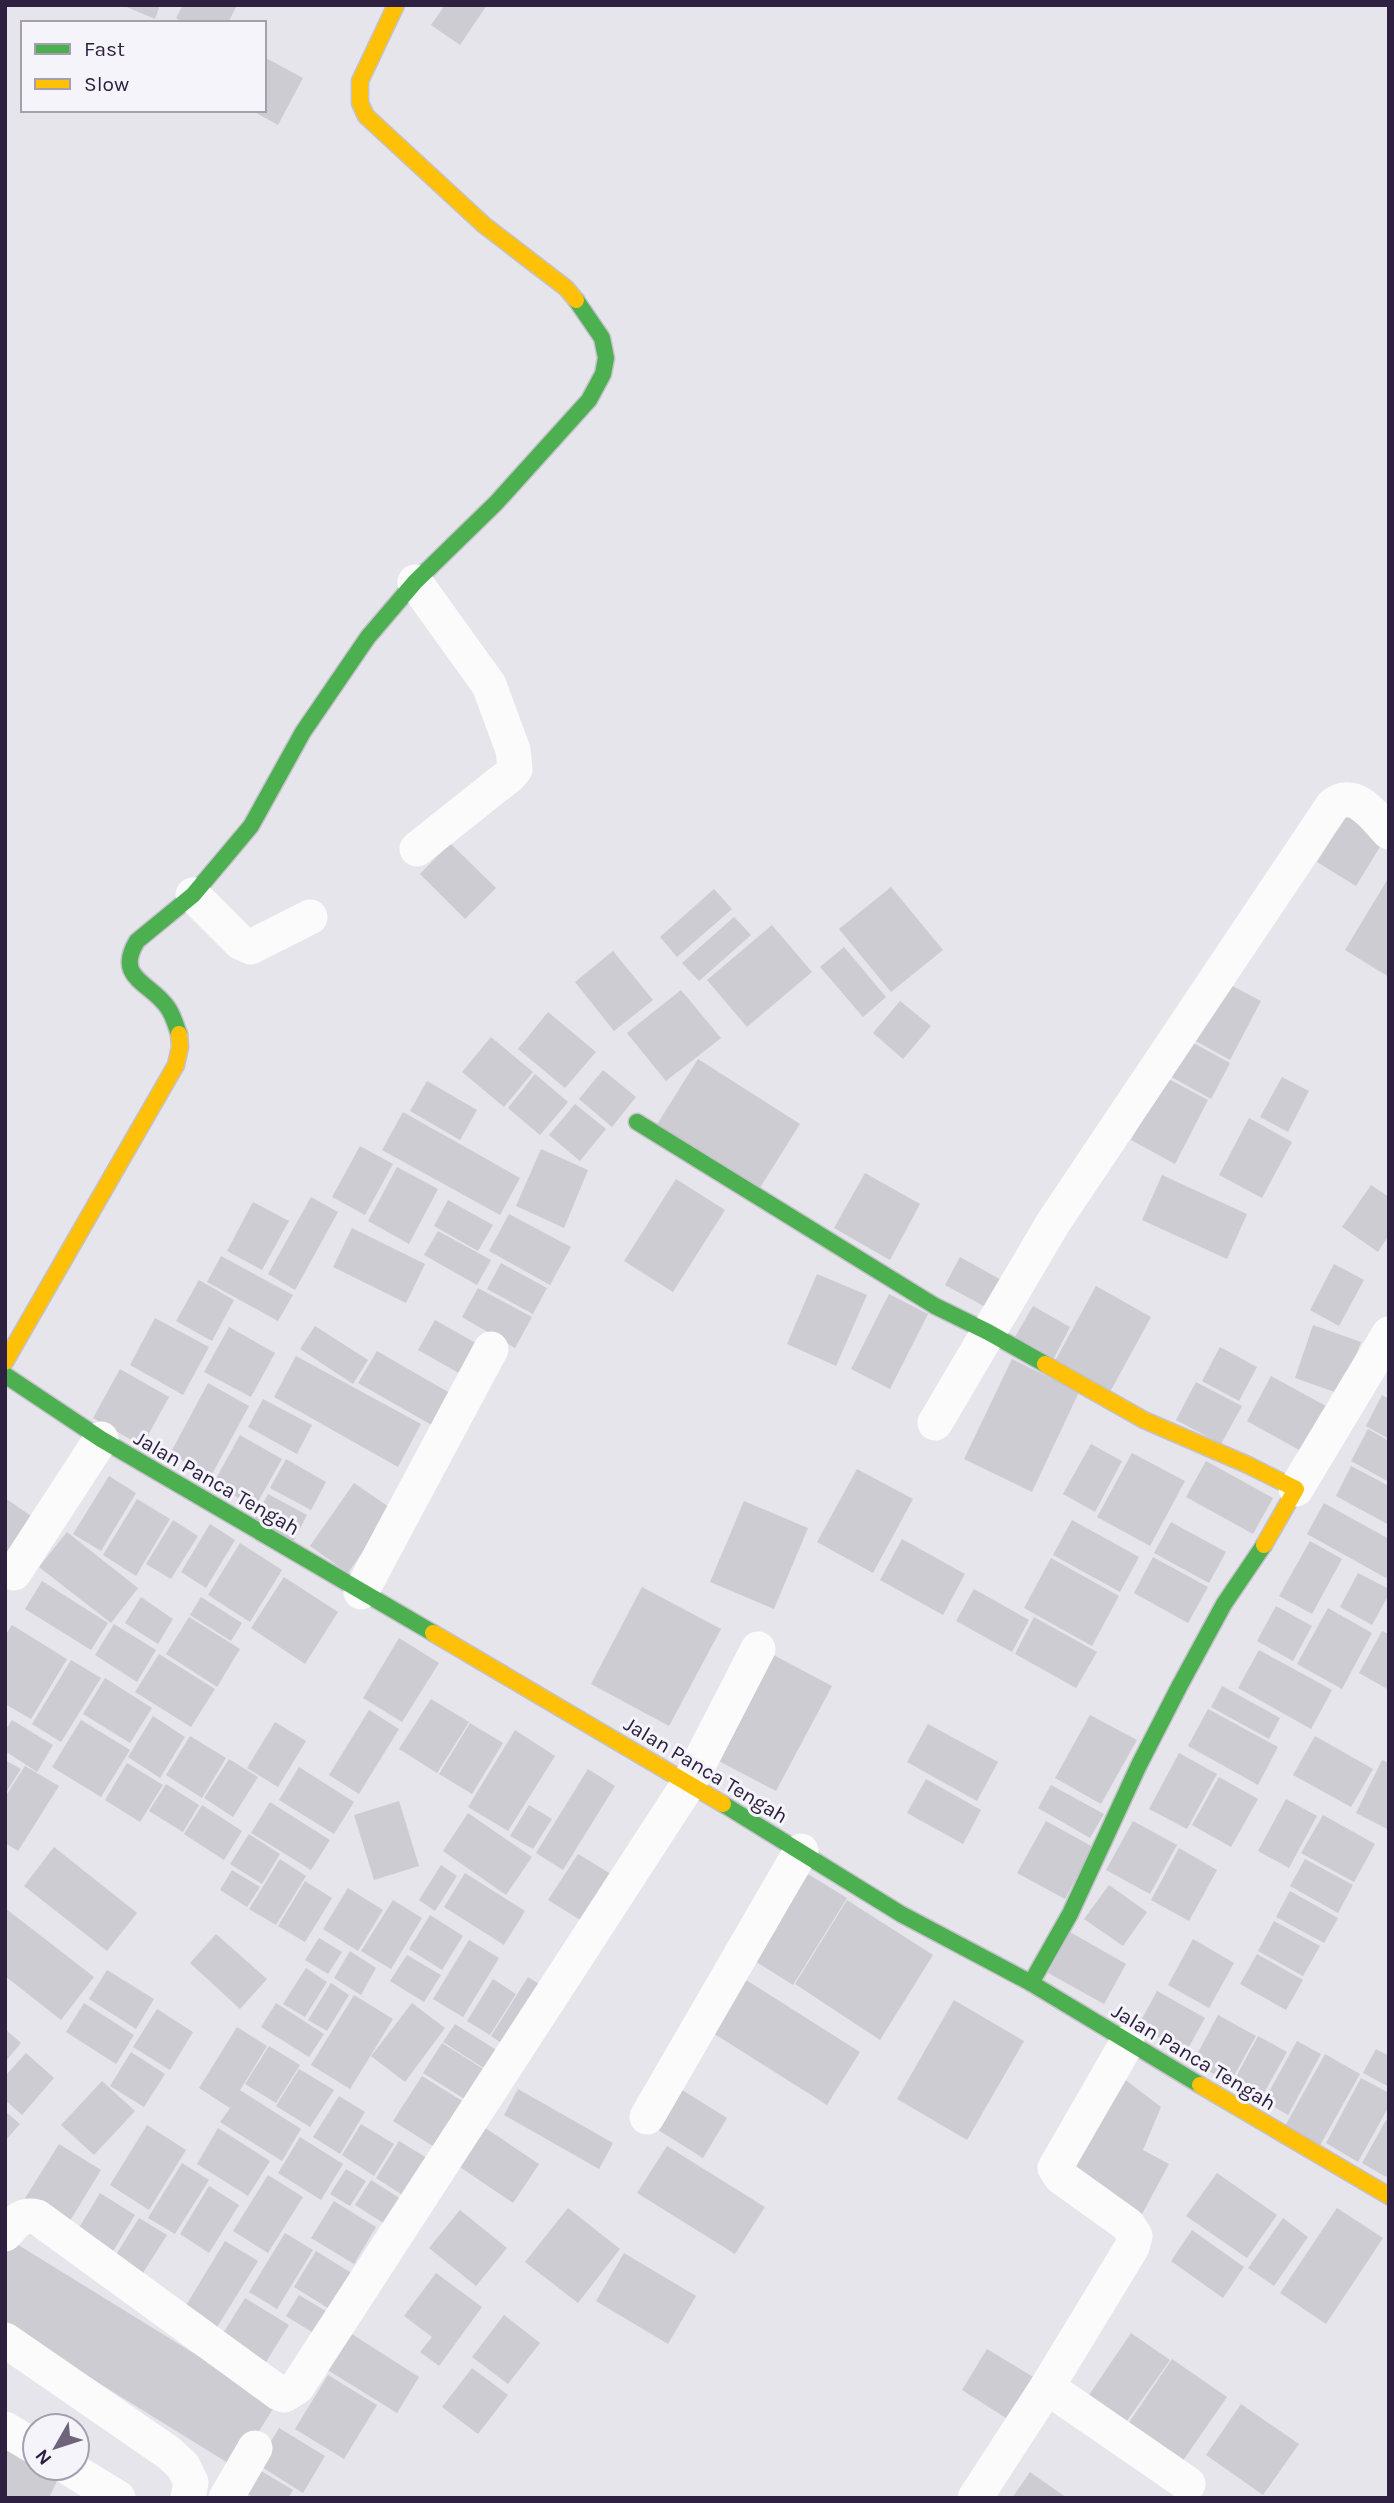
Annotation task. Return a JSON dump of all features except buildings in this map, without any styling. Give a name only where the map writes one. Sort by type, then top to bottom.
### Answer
[{"type":"street","points":[[5,1362],[176,1065],[180,1047],[179,1034],[168,1007],[132,974],[128,959],[137,941],[192,895],[251,826],[303,732],[368,637],[415,582],[496,503],[589,400],[603,374],[606,358],[602,338],[566,288],[484,225],[366,116],[360,103],[360,81],[396,5]]},
{"type":"street","points":[[415,582],[489,685],[513,750],[515,769],[417,849]]},
{"type":"street","points":[[935,1423],[1053,1223],[1332,805],[1340,800],[1353,799],[1371,812],[1389,832]]},
{"type":"street","points":[[192,895],[240,942],[251,947],[310,917]]},
{"type":"street","points":[[637,1122],[935,1306],[988,1332],[1144,1420],[1296,1489]]},
{"type":"street","points":[[1031,1983],[1070,1914],[1139,1765],[1224,1604],[1259,1553],[1389,1334]]},
{"type":"street","points":[[361,1592],[491,1349]]},
{"type":"street","name":"Jalan Panca Tengah","points":[[5,1375],[100,1439],[689,1783],[901,1913],[1031,1983],[1389,2196]]},
{"type":"street","points":[[14,1573],[100,1439]]},
{"type":"street","points":[[5,2234],[22,2217],[37,2217],[279,2393],[289,2394],[297,2388],[689,1783],[758,1648]]},
{"type":"street","points":[[647,2117],[801,1851]]},
{"type":"street","points":[[975,2498],[1047,2387],[1132,2247],[1135,2236],[1128,2225],[1061,2177],[1055,2168],[1128,2043]]},
{"type":"street","points":[[5,2340],[169,2453],[183,2466],[191,2482],[188,2498]]},
{"type":"street","points":[[1047,2387],[1188,2484]]},
{"type":"street","points":[[5,2429],[21,2439]]},
{"type":"street","points":[[226,2498],[255,2448]]},
{"type":"street","points":[[91,2481],[118,2498]]},
{"type":"traffic: fast","points":[[179,1034],[168,1008],[132,972],[131,954],[137,941],[193,895],[251,826],[303,732],[368,637],[415,582],[496,503],[589,400],[603,374],[606,358],[602,338],[576,300]]},
{"type":"traffic: fast","points":[[637,1122],[935,1306],[1045,1364]]},
{"type":"traffic: fast","points":[[5,1375],[101,1439],[433,1633]]},
{"type":"traffic: fast","points":[[1031,1983],[1070,1914],[1139,1765],[1180,1685],[1224,1604],[1264,1545]]},
{"type":"traffic: fast","points":[[723,1804],[901,1914],[1031,1983],[1200,2085]]},
{"type":"traffic: slow","points":[[396,5],[360,81],[360,103],[366,116],[484,225],[566,288],[576,300]]},
{"type":"traffic: slow","points":[[5,1362],[176,1065],[180,1047],[179,1034]]},
{"type":"traffic: slow","points":[[1045,1364],[1144,1420],[1296,1489],[1264,1545]]},
{"type":"traffic: slow","points":[[433,1633],[723,1804]]},
{"type":"traffic: slow","points":[[1200,2085],[1389,2196]]}]
